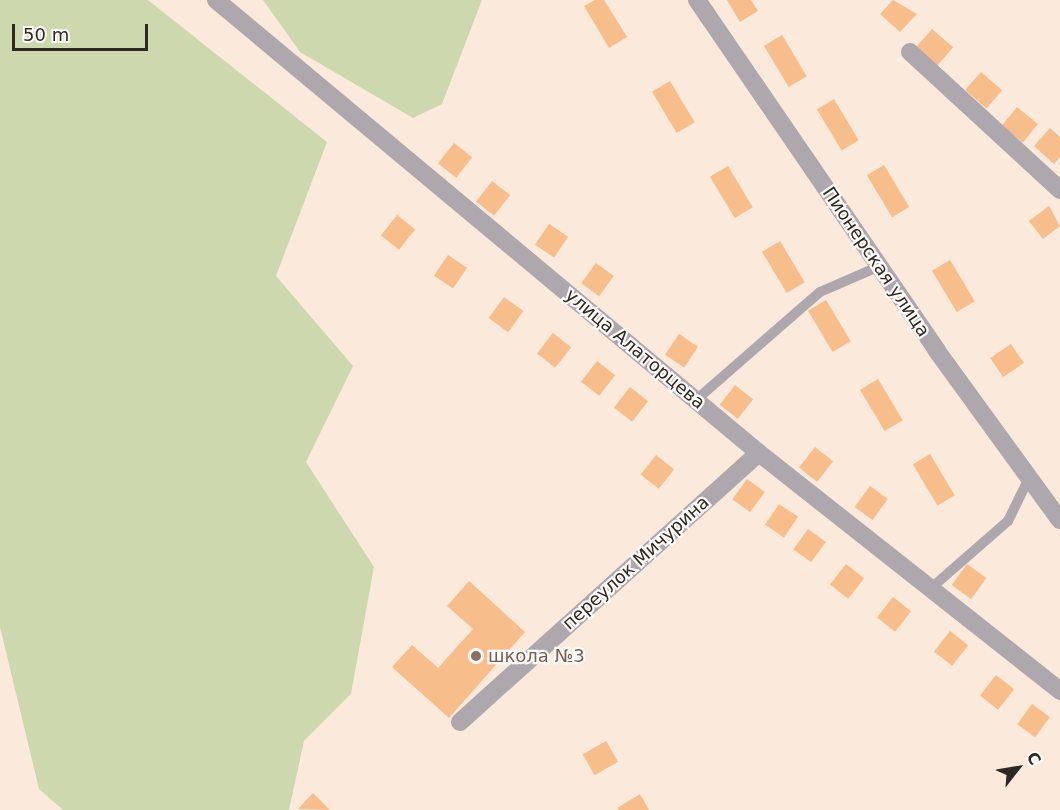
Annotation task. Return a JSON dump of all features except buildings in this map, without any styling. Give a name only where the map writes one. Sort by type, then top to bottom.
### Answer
[{"type":"street","name":"улица Алаторцева","points":[[216,0],[759,453],[1060,691]]},
{"type":"street","name":"Пионерская улица","points":[[697,0],[880,266],[1060,520]]},
{"type":"street","points":[[910,52],[1060,190]]},
{"type":"street","name":"переулок Мичурина","points":[[460,722],[759,453]]},
{"type":"lane","points":[[696,400],[820,292],[880,266]]},
{"type":"lane","points":[[930,589],[1008,521],[1029,478]]},
{"type":"green space","points":[[0,0],[148,0],[327,142],[276,276],[353,366],[306,462],[374,567],[351,694],[304,741],[289,810],[63,810],[39,789],[0,627]]},
{"type":"green space","points":[[263,0],[482,0],[442,104],[413,118],[300,52]]},
{"type":"place","name":"школа №3","points":[[476,656]]}]
